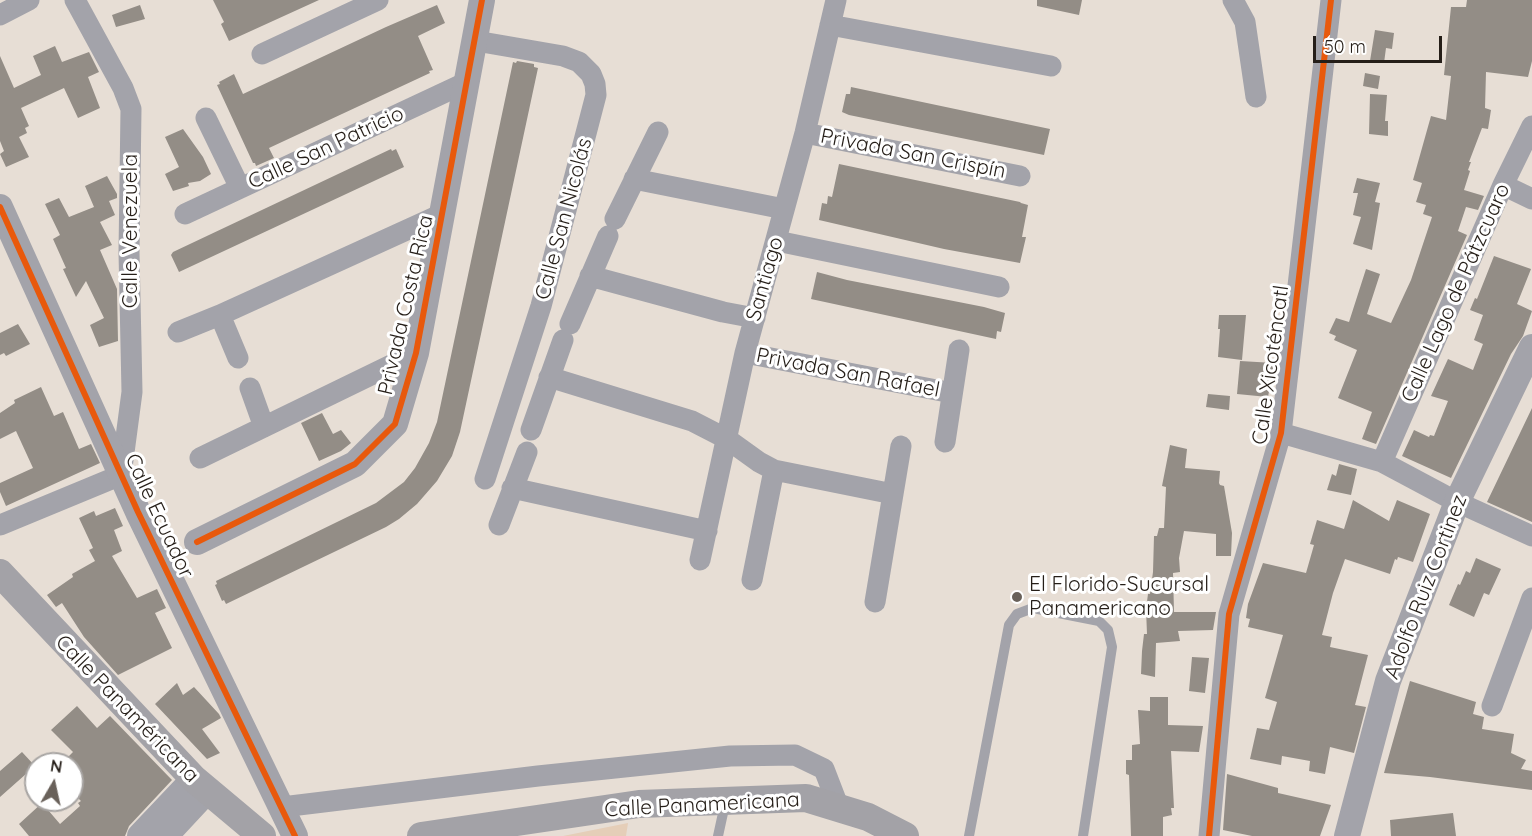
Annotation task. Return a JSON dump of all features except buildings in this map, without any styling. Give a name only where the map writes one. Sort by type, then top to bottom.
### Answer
[{"type":"main road","name":"Calle Panaméricana","points":[[0,573],[200,785],[262,836]]},
{"type":"main road","name":"Calle Panamericana","points":[[421,836],[639,804],[806,798],[868,817],[905,836]]},
{"type":"street","points":[[0,15],[29,0]]},
{"type":"street","name":"Calle Venezuela","points":[[75,0],[123,88],[131,109],[129,252],[132,392],[121,476]]},
{"type":"street","points":[[262,54],[378,0]]},
{"type":"street","name":"Privada Costa Rica","points":[[197,542],[355,464],[395,424],[416,353],[482,0]]},
{"type":"street","name":"Santiago","points":[[700,560],[745,353],[806,133],[836,0]]},
{"type":"street","points":[[1233,0],[1245,22],[1256,97]]},
{"type":"street","name":"Calle Xicoténcatl","points":[[1209,836],[1229,614],[1281,433],[1331,0]]},
{"type":"street","points":[[830,25],[1051,66]]},
{"type":"street","name":"Calle San Nicolás","points":[[476,41],[563,56],[579,62],[591,74],[596,95],[541,306],[485,479]]},
{"type":"street","name":"Calle San Patricio","points":[[184,214],[467,82]]},
{"type":"street","points":[[206,118],[240,188]]},
{"type":"street","name":"Calle Lago de Pátzcuaro","points":[[1382,462],[1503,185],[1532,126]]},
{"type":"street","points":[[531,430],[567,332],[612,227],[658,132]]},
{"type":"street","name":"Privada San Crispín","points":[[806,133],[1020,176]]},
{"type":"street","points":[[634,179],[784,209]]},
{"type":"street","points":[[1503,185],[1532,199]]},
{"type":"street","name":"Calle Ecuador","points":[[0,207],[121,476],[295,836]]},
{"type":"street","points":[[178,332],[444,213]]},
{"type":"street","points":[[777,241],[999,286]]},
{"type":"street","points":[[591,276],[723,312],[755,318]]},
{"type":"street","points":[[220,315],[238,358]]},
{"type":"street","name":"Adolfo Ruiz Cortinez","points":[[1347,836],[1388,681],[1457,502],[1532,347]]},
{"type":"street","points":[[945,442],[959,350]]},
{"type":"street","points":[[200,458],[416,353]]},
{"type":"street","name":"Privada San Rafael","points":[[745,353],[952,393]]},
{"type":"street","points":[[549,377],[692,421],[727,439],[774,471],[893,494]]},
{"type":"street","points":[[250,388],[264,427]]},
{"type":"street","points":[[1281,433],[1382,462],[1457,502],[1532,536]]},
{"type":"street","points":[[875,602],[901,446]]},
{"type":"street","points":[[499,525],[527,452]]},
{"type":"street","points":[[752,580],[774,471]]},
{"type":"street","points":[[0,525],[121,476]]},
{"type":"street","points":[[512,488],[707,531]]},
{"type":"street","points":[[1492,706],[1532,597]]},
{"type":"street","points":[[282,807],[707,758],[795,755],[824,769],[839,808]]},
{"type":"street","points":[[140,836],[200,785]]},
{"type":"street","points":[[165,836],[200,785]]},
{"type":"lane","points":[[969,836],[1009,625],[1017,614],[1033,608],[1099,621],[1108,630],[1112,647],[1083,836]]},
{"type":"lane","points":[[718,836],[726,801]]},
{"type":"shaded area","points":[[628,823],[626,836],[563,836]]},
{"type":"cycle path","points":[[197,542],[355,464],[395,424],[416,353],[482,0]]},
{"type":"cycle path","points":[[1209,836],[1229,614],[1281,433],[1331,0]]},
{"type":"cycle path","points":[[0,207],[138,512],[295,836]]},
{"type":"place","name":"El Florido-Sucursal Panamericano","points":[[1017,597]]}]
